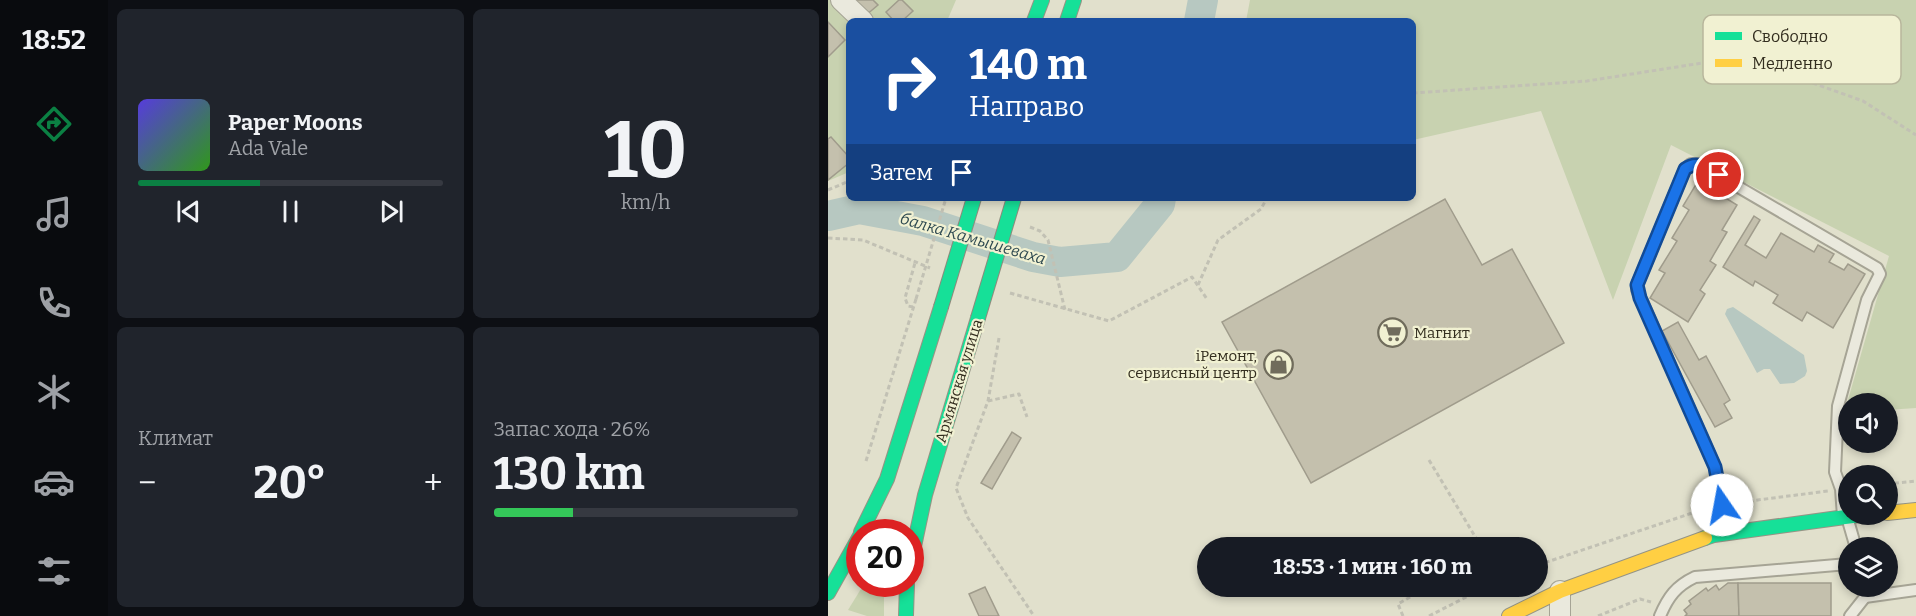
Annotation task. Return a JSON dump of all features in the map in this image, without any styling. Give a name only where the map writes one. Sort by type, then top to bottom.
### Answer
[{"type":"main road","points":[[1036,18],[1042,0]]},
{"type":"main road","points":[[1068,18],[1074,0]]},
{"type":"main road","points":[[867,519],[887,479],[973,201]]},
{"type":"main road","name":"Армянская улица","points":[[920,519],[925,495],[1013,201]]},
{"type":"main road","points":[[1898,512],[1916,510]]},
{"type":"main road","points":[[1509,616],[1560,591],[1704,538],[1730,532],[1838,517]]},
{"type":"main road","points":[[828,593],[846,564]]},
{"type":"main road","points":[[906,616],[907,597]]},
{"type":"street","points":[[841,0],[860,18]]},
{"type":"street","points":[[1560,591],[1560,616]]},
{"type":"lane","points":[[1730,532],[1715,467],[1637,290],[1637,285],[1685,169],[1691,164],[1699,164],[1877,268],[1880,274],[1867,300],[1838,406],[1835,472],[1838,482]]},
{"type":"lane","points":[[1662,611],[1667,599],[1681,584],[1695,577],[1838,565]]},
{"type":"lane","points":[[1898,591],[1916,590]]},
{"type":"lane","points":[[1850,616],[1862,597]]},
{"type":"path","points":[[1416,93],[1587,81],[1703,64]]},
{"type":"path","points":[[1816,84],[1863,101],[1916,135]]},
{"type":"path","points":[[828,189],[846,183]]},
{"type":"path","points":[[866,461],[945,201]]},
{"type":"path","points":[[1198,285],[1218,240],[1261,208],[1265,201]]},
{"type":"path","points":[[828,238],[863,240],[915,263],[938,270]]},
{"type":"path","points":[[913,307],[908,306],[905,298],[915,263]]},
{"type":"path","points":[[1005,292],[1109,321],[1192,277],[1207,299]]},
{"type":"path","points":[[999,336],[988,401],[956,488],[968,518],[1034,616]]},
{"type":"path","points":[[988,401],[1019,394],[1027,417]]},
{"type":"path","points":[[1429,460],[1475,537]]},
{"type":"path","points":[[1898,483],[1916,481]]},
{"type":"path","points":[[1548,562],[1708,508],[1838,489]]},
{"type":"path","points":[[1402,616],[1398,604],[1410,597]]},
{"type":"path","points":[[1429,616],[1466,597]]},
{"type":"path","points":[[1598,616],[1640,599],[1662,611]]},
{"type":"green space","points":[[828,0],[956,0],[948,18],[846,18],[846,173],[828,181]]},
{"type":"green space","points":[[1250,0],[1916,0],[1916,408],[1898,409],[1898,393],[1850,393],[1889,256],[1671,145],[1613,300],[1541,111],[1416,139],[1416,18],[1247,18]]},
{"type":"green space","points":[[856,597],[884,597],[884,616],[867,616],[848,610]]},
{"type":"shaded area","points":[[1733,307],[1804,355],[1807,371],[1805,376],[1794,383],[1780,384],[1770,369],[1757,373],[1725,314],[1727,309]]},
{"type":"building","points":[[854,0],[873,0],[878,5],[865,16]]},
{"type":"building","points":[[899,0],[902,0],[913,11],[905,18],[891,18],[886,12]]},
{"type":"building","points":[[828,22],[845,40],[828,57]]},
{"type":"building","points":[[831,137],[846,154],[846,165],[828,180],[828,139]]},
{"type":"building","points":[[1698,181],[1737,205],[1722,230],[1727,232],[1710,261],[1716,265],[1700,290],[1705,294],[1688,322],[1650,298],[1665,273],[1659,270],[1677,241],[1672,238],[1689,210],[1683,206]]},
{"type":"building","name":"Магнит","points":[[1445,199],[1482,265],[1512,249],[1564,343],[1311,483],[1222,322]]},
{"type":"building","points":[[1754,216],[1760,220],[1745,245],[1766,258],[1781,233],[1814,252],[1818,245],[1834,254],[1829,262],[1844,270],[1848,264],[1865,274],[1833,328],[1807,312],[1802,321],[1773,303],[1778,295],[1755,281],[1753,286],[1723,267]]},
{"type":"building","points":[[1678,322],[1699,360],[1706,356],[1730,400],[1724,404],[1732,418],[1715,427],[1662,331]]},
{"type":"building","points":[[1012,432],[1021,438],[992,489],[981,483]]},
{"type":"building","points":[[1728,583],[1738,583],[1739,616],[1685,616],[1687,614],[1684,610],[1691,604],[1689,601],[1706,588],[1708,591],[1716,585],[1719,590]]},
{"type":"building","points":[[1738,583],[1831,583],[1831,616],[1739,616]]},
{"type":"building","points":[[985,587],[999,616],[979,616],[969,594]]},
{"type":"waterway","name":"балка Камышеваха","points":[[1200,18],[1203,0]]},
{"type":"waterway","name":"балка Камышеваха","points":[[828,216],[859,209],[923,221],[1033,257],[1060,262],[1117,257],[1160,201]]},
{"type":"traffic: fast","points":[[1035,18],[1042,0]]},
{"type":"traffic: fast","points":[[1068,18],[1074,0]]},
{"type":"traffic: fast","points":[[941,307],[973,201]]},
{"type":"traffic: fast","points":[[978,318],[1013,201]]},
{"type":"traffic: fast","points":[[867,519],[887,479],[941,307]]},
{"type":"traffic: fast","points":[[920,519],[978,318]]},
{"type":"traffic: fast","points":[[1705,538],[1838,518]]},
{"type":"traffic: fast","points":[[828,593],[846,561]]},
{"type":"traffic: fast","points":[[906,616],[907,597]]},
{"type":"traffic: slow","points":[[1898,512],[1916,510]]},
{"type":"traffic: slow","points":[[1509,616],[1560,591],[1705,538]]},
{"type":"place","name":"Магнит","points":[[1393,333]]},
{"type":"place","name":"iРемонт, сервисный центр","points":[[1278,365]]},
{"type":"route","points":[[1719,175],[1699,164],[1691,164],[1685,169],[1637,285],[1637,290],[1715,467],[1722,505]]}]
